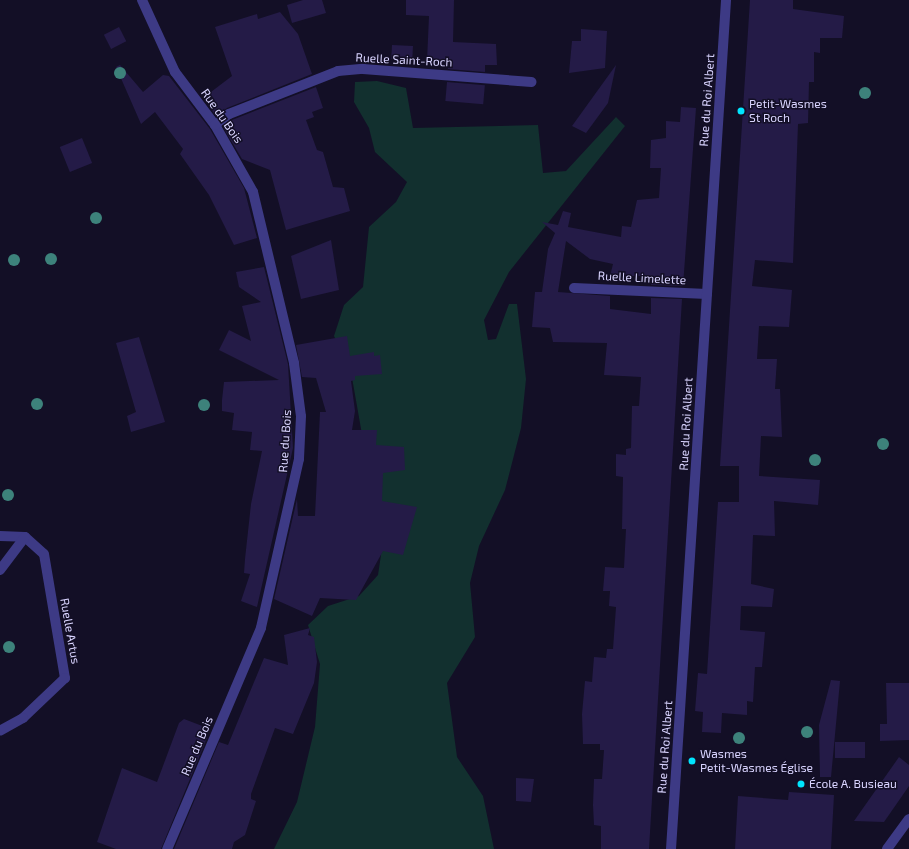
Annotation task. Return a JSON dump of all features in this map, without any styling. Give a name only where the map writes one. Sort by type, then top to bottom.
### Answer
[{"type":"street","name":"Rue du Bois","points":[[142,0],[175,72],[215,125],[244,172],[260,212],[294,363],[302,416],[299,459],[261,628],[167,849]]},
{"type":"street","name":"Rue du Roi Albert","points":[[671,849],[726,0]]},
{"type":"street","name":"Ruelle Saint-Roch","points":[[215,125],[229,114],[338,71],[363,69],[531,82]]},
{"type":"street","name":"Ruelle Limelette","points":[[574,288],[707,294]]},
{"type":"street","points":[[0,536],[25,537]]},
{"type":"street","points":[[0,570],[25,537]]},
{"type":"street","name":"Ruelle Artus","points":[[0,731],[23,718],[65,678],[44,554],[25,537]]},
{"type":"street","points":[[887,849],[909,819]]},
{"type":"green space","points":[[377,81],[406,88],[413,128],[538,125],[543,173],[566,171],[616,117],[625,126],[509,272],[484,320],[488,340],[496,339],[509,304],[517,304],[526,379],[521,428],[505,490],[479,546],[470,583],[475,637],[447,683],[457,757],[483,796],[494,849],[274,849],[297,802],[315,727],[320,664],[308,625],[328,606],[359,596],[378,575],[382,548],[351,372],[334,336],[344,305],[363,287],[369,227],[396,202],[407,182],[375,152],[369,128],[354,102],[355,82]]},
{"type":"building","points":[[303,0],[322,0],[326,13],[292,23],[287,5]]},
{"type":"building","points":[[406,0],[454,0],[453,42],[496,44],[497,65],[485,65],[485,72],[448,69],[448,63],[427,61],[429,16],[406,15]]},
{"type":"building","points":[[750,0],[793,0],[793,9],[844,16],[842,38],[820,38],[820,53],[814,52],[814,82],[809,82],[808,123],[798,124],[793,263],[755,260],[752,286],[792,290],[789,327],[759,326],[757,359],[777,359],[775,389],[780,389],[782,437],[761,436],[759,476],[820,480],[818,505],[774,501],[775,536],[753,535],[751,584],[774,589],[772,607],[741,606],[740,630],[765,632],[762,667],[755,667],[753,702],[747,701],[747,715],[722,713],[721,733],[702,732],[703,712],[695,711],[698,673],[707,674],[718,502],[739,502],[739,466],[720,466]]},
{"type":"building","points":[[280,12],[298,34],[312,74],[227,108],[216,116],[203,98],[232,76],[215,27],[257,14],[258,19]]},
{"type":"building","points":[[119,27],[126,41],[111,49],[104,35]]},
{"type":"building","points":[[581,29],[607,31],[605,68],[569,73],[572,41],[581,41]]},
{"type":"building","points":[[392,45],[413,46],[412,60],[391,59]]},
{"type":"building","points":[[120,65],[143,92],[163,75],[169,76],[210,129],[244,188],[257,238],[234,245],[209,195],[180,154],[183,149],[155,112],[141,124],[116,67]]},
{"type":"building","points":[[616,65],[608,103],[586,133],[572,126]]},
{"type":"building","points":[[447,82],[485,85],[483,104],[445,101]]},
{"type":"building","points":[[316,87],[323,108],[312,112],[314,117],[306,120],[317,150],[323,152],[333,187],[344,188],[350,211],[286,230],[270,170],[242,159],[223,127],[232,120]]},
{"type":"building","points":[[681,107],[696,108],[683,286],[651,285],[651,276],[610,276],[613,264],[590,259],[566,241],[558,292],[610,296],[610,309],[651,314],[651,298],[682,299],[649,849],[601,849],[601,826],[594,825],[593,805],[594,779],[602,779],[604,750],[600,750],[600,744],[583,744],[582,714],[585,681],[592,682],[594,657],[606,658],[607,649],[613,649],[616,607],[609,606],[610,591],[603,591],[605,567],[624,568],[626,529],[622,529],[623,477],[616,476],[616,454],[626,455],[626,449],[631,448],[632,406],[639,406],[641,377],[604,375],[607,343],[553,342],[550,328],[532,327],[535,292],[542,292],[548,249],[555,233],[542,222],[558,225],[563,211],[571,213],[568,227],[621,237],[622,226],[631,227],[637,200],[659,198],[661,168],[650,168],[651,140],[666,138],[666,121],[680,122]]},
{"type":"building","points":[[82,138],[92,163],[70,172],[60,147]]},
{"type":"building","points":[[331,240],[339,290],[301,299],[291,256]]},
{"type":"building","points":[[264,267],[288,364],[293,448],[257,607],[241,601],[250,574],[244,573],[245,559],[251,504],[262,451],[250,450],[252,432],[232,430],[234,413],[222,411],[222,400],[224,382],[279,380],[219,350],[229,330],[251,341],[242,306],[261,302],[239,287],[236,272]]},
{"type":"building","points":[[347,336],[350,356],[374,352],[374,356],[380,355],[382,374],[355,376],[355,380],[351,381],[355,411],[352,430],[377,430],[376,445],[404,447],[405,470],[383,473],[382,501],[417,507],[403,555],[383,551],[356,600],[320,598],[312,616],[274,599],[297,499],[298,516],[315,516],[320,412],[326,412],[316,378],[302,377],[296,345]]},
{"type":"building","points":[[139,337],[165,422],[131,432],[127,416],[136,412],[116,343]]},
{"type":"building","points":[[310,628],[308,635],[314,637],[317,662],[314,683],[293,734],[275,728],[251,794],[251,799],[256,801],[245,835],[234,842],[232,849],[174,849],[219,742],[228,745],[264,658],[288,665],[284,635]]},
{"type":"building","points":[[831,680],[840,681],[831,777],[820,777],[819,725]]},
{"type":"building","points":[[886,683],[909,683],[909,740],[880,741],[880,724],[887,724]]},
{"type":"building","points":[[184,719],[205,727],[202,736],[207,738],[161,849],[116,849],[97,842],[122,768],[157,782],[179,723]]},
{"type":"building","points":[[835,742],[865,742],[865,758],[835,758]]},
{"type":"building","points":[[899,757],[909,765],[909,786],[884,822],[854,821]]},
{"type":"building","points":[[516,778],[534,779],[531,802],[516,801]]},
{"type":"building","points":[[789,792],[834,795],[831,849],[735,849],[738,796],[788,800]]},
{"type":"place","name":"Petit-Wasmes St Roch","points":[[741,111]]},
{"type":"place","name":"Wasmes Petit-Wasmes Église","points":[[692,761]]},
{"type":"place","name":"École A. Busieau","points":[[801,784]]}]
